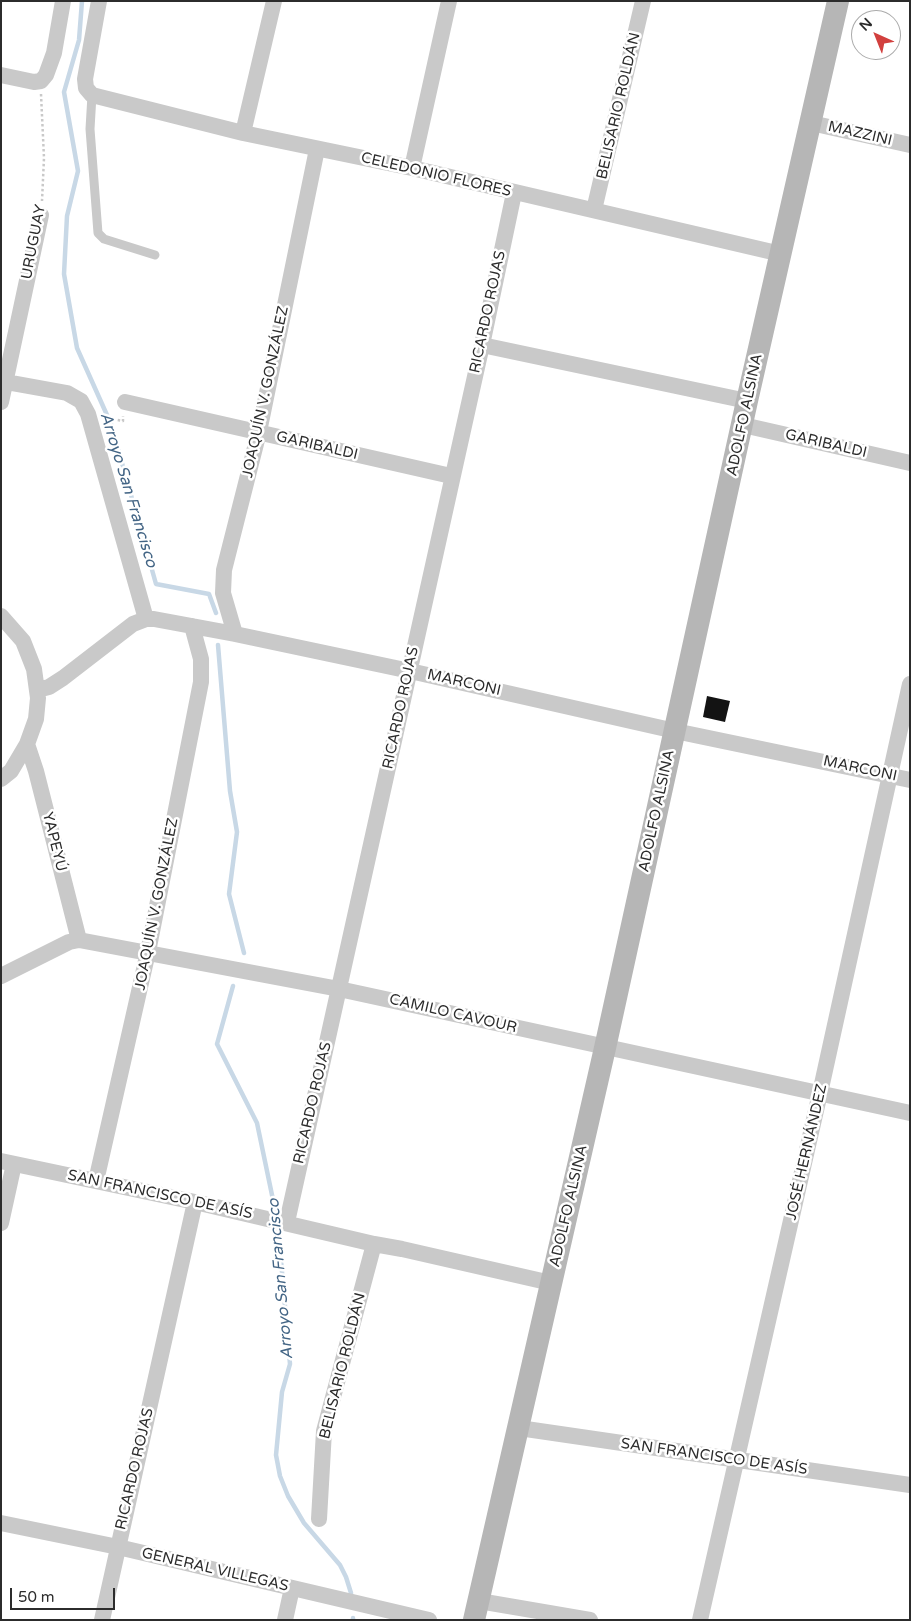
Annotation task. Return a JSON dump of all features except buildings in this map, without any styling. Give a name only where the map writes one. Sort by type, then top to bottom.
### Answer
[{"type":"street","points":[[1,75],[34,82],[45,75],[54,54],[62,1]]},
{"type":"street","points":[[92,95],[86,88],[85,79],[99,1]]},
{"type":"street","points":[[243,133],[274,1]]},
{"type":"street","points":[[412,168],[449,1]]},
{"type":"street","name":"BELISARIO ROLDÁN","points":[[594,210],[643,1]]},
{"type":"street","name":"ADOLFO ALSINA","points":[[477,1610],[605,1048],[747,401],[838,1]]},
{"type":"street","name":"CELEDONIO FLORES","points":[[92,95],[243,133],[412,168],[781,254]]},
{"type":"street","name":"MAZZINI","points":[[811,123],[910,145]]},
{"type":"street","name":"JOAQUÍN V. GONZÁLEZ","points":[[235,634],[223,593],[224,570],[259,432],[317,149]]},
{"type":"street","name":"RICARDO ROJAS","points":[[280,1221],[339,989],[514,193]]},
{"type":"street","name":"URUGUAY","points":[[1,402],[41,215]]},
{"type":"street","points":[[482,345],[747,401]]},
{"type":"street","points":[[4,381],[67,393],[81,401],[88,414],[146,619],[133,624],[63,678],[49,687],[37,690]]},
{"type":"street","name":"GARIBALDI","points":[[125,402],[452,476]]},
{"type":"street","name":"GARIBALDI","points":[[743,425],[910,463]]},
{"type":"street","points":[[1,616],[23,641],[34,669],[38,698],[36,719],[28,744],[11,771],[1,779]]},
{"type":"street","name":"MARCONI","points":[[146,619],[235,634],[410,671],[674,731],[910,780]]},
{"type":"street","name":"JOAQUÍN V. GONZÁLEZ","points":[[96,1181],[148,952],[201,682],[201,659],[192,626]]},
{"type":"street","name":"JOSÉ HERNÁNDEZ","points":[[700,1620],[820,1093],[910,684]]},
{"type":"street","name":"YAPEYÚ","points":[[28,744],[79,940]]},
{"type":"street","name":"CAMILO CAVOUR","points":[[1,976],[60,946],[79,940],[339,989],[910,1113]]},
{"type":"street","points":[[1,1223],[8,1163]]},
{"type":"street","name":"SAN FRANCISCO DE ASÍS","points":[[8,1163],[195,1202],[551,1283]]},
{"type":"street","name":"RICARDO ROJAS","points":[[102,1620],[195,1202]]},
{"type":"street","name":"BELISARIO ROLDÁN","points":[[319,1519],[324,1431],[374,1244]]},
{"type":"street","name":"SAN FRANCISCO DE ASÍS","points":[[519,1428],[910,1485]]},
{"type":"street","name":"GENERAL VILLEGAS","points":[[1,1523],[118,1547],[429,1620]]},
{"type":"street","points":[[284,1620],[292,1588]]},
{"type":"street","points":[[477,1610],[590,1620]]},
{"type":"lane","points":[[92,95],[90,129],[98,233],[104,239],[155,254]]},
{"type":"path","name":"URUGUAY","points":[[41,215],[45,75]]},
{"type":"path","points":[[99,416],[123,421]]},
{"type":"waterway","name":"Arroyo San Francisco","points":[[82,1],[79,40],[64,92],[78,171],[67,216],[64,274],[77,348],[111,424],[156,584],[209,594],[216,613]]},
{"type":"waterway","name":"Arroyo San Francisco","points":[[218,645],[230,791],[237,832],[229,894],[244,953]]},
{"type":"waterway","name":"Arroyo San Francisco","points":[[233,986],[217,1044],[257,1123],[277,1219]]},
{"type":"waterway","name":"Arroyo San Francisco","points":[[278,1226],[290,1364],[282,1392],[276,1455],[280,1476],[288,1496],[304,1523],[340,1565],[351,1593]]}]
